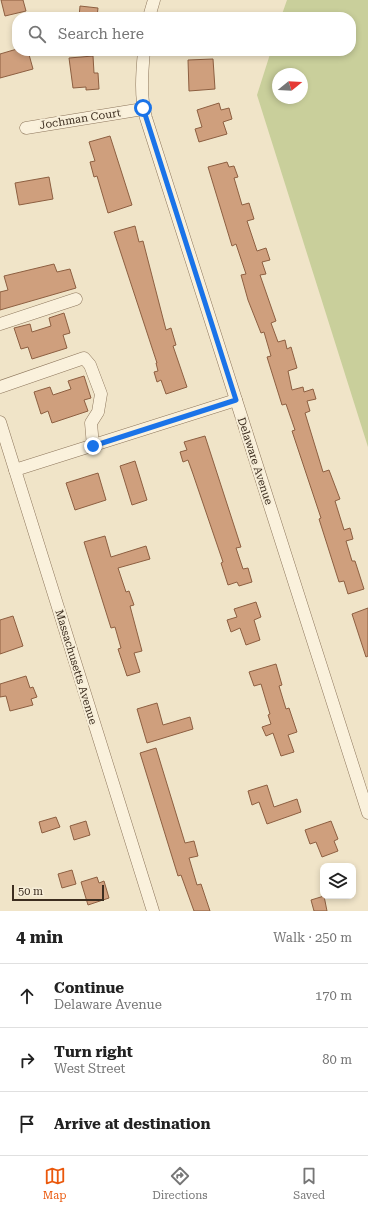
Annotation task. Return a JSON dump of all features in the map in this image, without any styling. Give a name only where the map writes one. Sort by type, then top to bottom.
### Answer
[{"type":"street","points":[[150,12],[154,0]]},
{"type":"street","points":[[143,108],[142,71],[144,56]]},
{"type":"street","name":"Jochman Court","points":[[26,128],[143,108]]},
{"type":"street","name":"Delaware Avenue","points":[[143,108],[368,813]]},
{"type":"street","points":[[0,324],[76,299]]},
{"type":"street","points":[[0,387],[84,358],[90,365],[101,394],[98,412],[91,423],[93,446]]},
{"type":"street","points":[[15,470],[236,400]]},
{"type":"street","name":"Massachusetts Avenue","points":[[0,422],[153,911]]},
{"type":"green space","points":[[287,0],[368,0],[368,447],[257,95],[269,56],[356,56],[356,12],[283,12]]},
{"type":"building","points":[[1,0],[23,0],[26,11],[12,12],[12,14],[5,16]]},
{"type":"building","points":[[80,6],[98,8],[98,12],[79,12]]},
{"type":"building","points":[[12,50],[12,56],[29,56],[33,69],[0,78],[0,54]]},
{"type":"building","points":[[93,56],[94,73],[98,73],[99,89],[86,90],[86,87],[73,88],[69,58]]},
{"type":"building","points":[[213,59],[215,89],[189,91],[188,60]]},
{"type":"building","points":[[219,103],[221,110],[229,108],[232,119],[223,122],[227,134],[199,142],[195,129],[202,127],[197,110]]},
{"type":"building","points":[[110,136],[132,205],[108,213],[97,176],[94,177],[90,162],[95,161],[89,142]]},
{"type":"building","points":[[227,162],[229,167],[234,166],[238,177],[234,178],[242,205],[249,203],[254,219],[247,221],[257,251],[266,248],[270,260],[262,262],[266,274],[260,275],[276,321],[271,323],[278,342],[285,340],[287,349],[291,347],[297,368],[288,371],[292,390],[303,387],[304,392],[313,389],[316,399],[307,401],[310,411],[305,413],[323,472],[329,470],[340,499],[335,501],[344,530],[350,528],[353,539],[346,541],[352,561],[355,561],[364,589],[348,594],[344,581],[339,582],[319,519],[321,518],[292,431],[295,430],[286,404],[282,405],[267,357],[271,356],[264,332],[261,333],[248,300],[241,275],[246,274],[236,244],[232,246],[208,167]]},
{"type":"building","points":[[49,177],[53,199],[19,205],[15,183]]},
{"type":"building","points":[[135,226],[139,242],[143,241],[166,330],[171,328],[176,345],[173,346],[187,387],[166,394],[161,380],[157,382],[154,372],[158,371],[157,363],[114,232]]},
{"type":"building","points":[[54,264],[57,272],[70,269],[76,288],[0,310],[0,292],[8,290],[4,276]]},
{"type":"building","points":[[64,313],[70,333],[63,335],[67,348],[32,359],[28,347],[21,349],[14,328],[30,324],[32,332],[51,326],[49,318]]},
{"type":"building","points":[[84,376],[91,398],[84,400],[88,411],[52,423],[48,411],[41,414],[34,392],[50,387],[53,395],[71,389],[68,381]]},
{"type":"building","points":[[205,436],[241,547],[236,548],[243,569],[248,568],[252,582],[239,586],[237,582],[228,585],[221,563],[223,562],[188,460],[183,462],[180,452],[187,450],[184,442]]},
{"type":"building","points":[[135,461],[147,500],[132,505],[120,466]]},
{"type":"building","points":[[98,473],[106,500],[75,510],[66,483]]},
{"type":"building","points":[[105,536],[111,557],[146,546],[150,559],[118,568],[126,592],[129,591],[134,605],[130,606],[142,651],[134,653],[140,672],[127,676],[118,649],[121,648],[115,627],[111,628],[84,542]]},
{"type":"building","points":[[256,602],[261,617],[254,620],[260,640],[246,645],[240,628],[231,632],[227,620],[237,617],[234,609]]},
{"type":"building","points":[[368,608],[368,656],[366,657],[352,614]]},
{"type":"building","points":[[13,616],[23,646],[0,654],[0,620]]},
{"type":"building","points":[[276,664],[282,685],[279,686],[286,709],[289,708],[297,732],[288,735],[294,752],[281,756],[273,733],[266,736],[262,727],[271,724],[268,715],[270,714],[261,684],[254,686],[249,672]]},
{"type":"building","points":[[26,676],[30,688],[33,687],[37,697],[31,699],[33,705],[10,711],[6,696],[0,697],[0,684]]},
{"type":"building","points":[[157,703],[163,725],[190,717],[193,729],[147,743],[137,709]]},
{"type":"building","points":[[156,748],[185,843],[194,841],[198,856],[189,858],[197,885],[201,884],[210,911],[194,911],[181,875],[178,876],[140,753]]},
{"type":"building","points":[[267,785],[274,807],[297,799],[301,812],[267,824],[259,802],[252,805],[248,791]]},
{"type":"building","points":[[56,817],[60,827],[42,833],[39,822]]},
{"type":"building","points":[[86,821],[90,835],[74,840],[70,826]]},
{"type":"building","points":[[331,821],[338,839],[334,841],[338,851],[322,857],[316,842],[310,844],[305,830]]},
{"type":"building","points":[[72,870],[76,884],[62,888],[58,874]]},
{"type":"building","points":[[97,877],[99,883],[104,881],[109,898],[88,905],[81,882]]},
{"type":"building","points":[[320,897],[320,899],[325,899],[327,911],[314,911],[311,900]]},
{"type":"route","points":[[93,446],[236,400],[143,108]]}]
